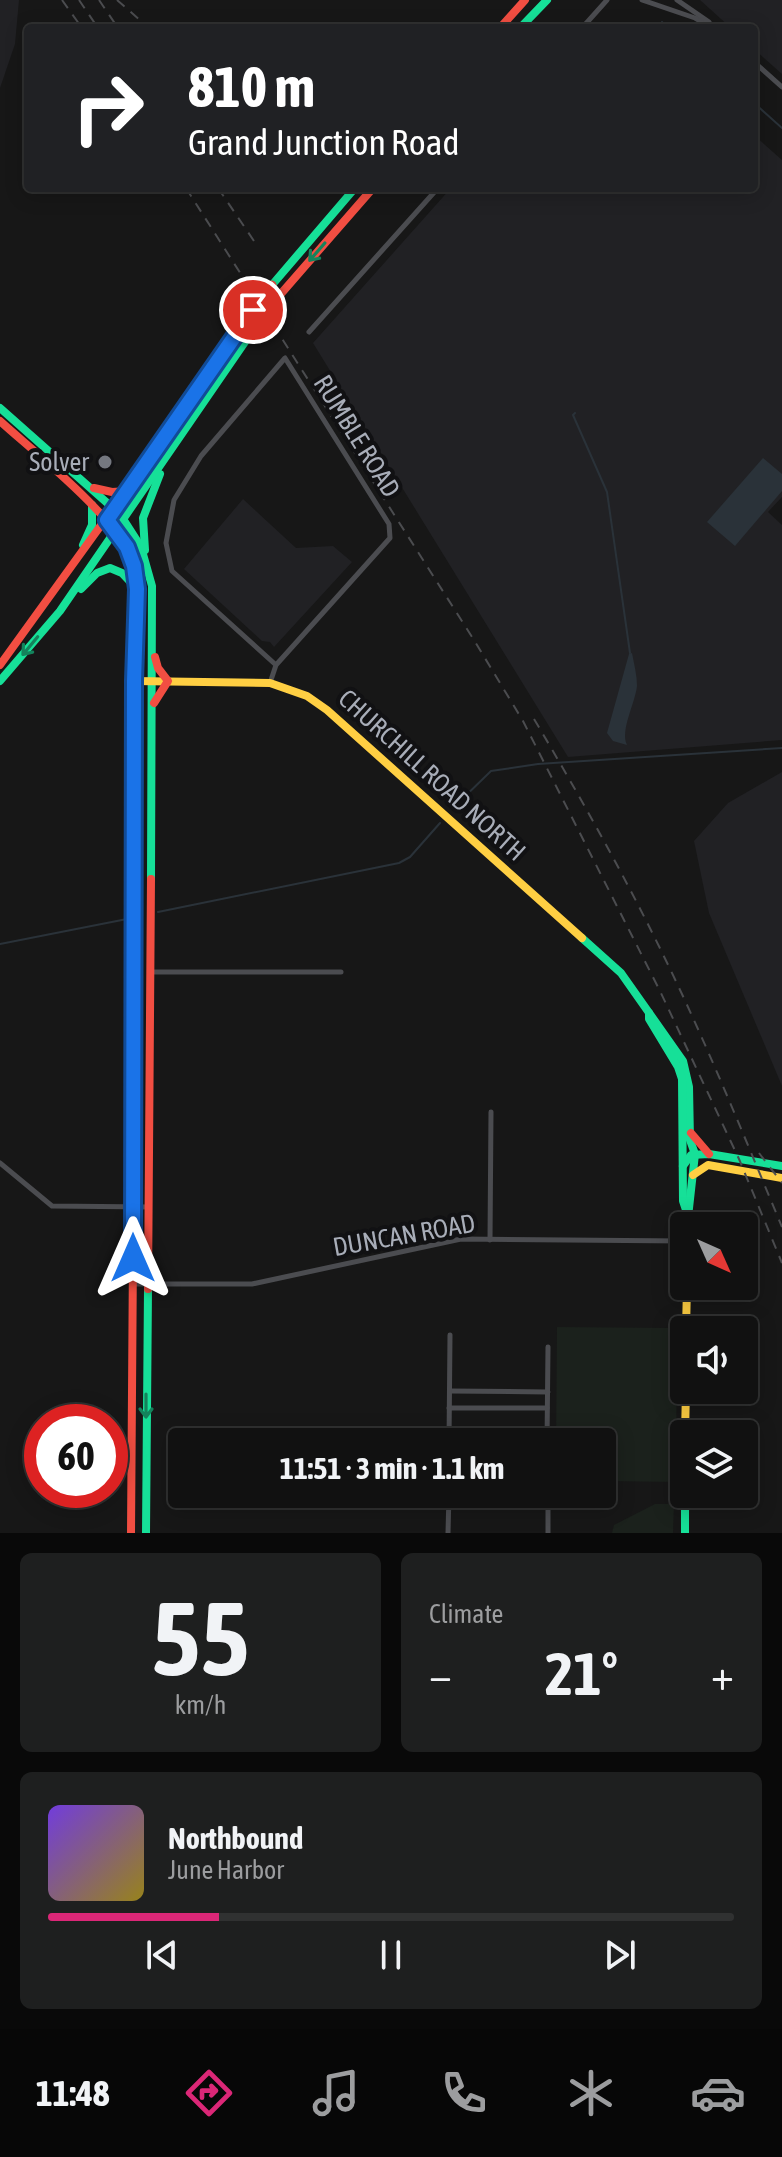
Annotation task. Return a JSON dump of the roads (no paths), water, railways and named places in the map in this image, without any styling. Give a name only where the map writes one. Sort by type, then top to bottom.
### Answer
[{"type":"main road","points":[[504,24],[525,0]]},
{"type":"main road","points":[[524,24],[547,0]]},
{"type":"main road","points":[[0,665],[128,491],[253,310],[350,192]]},
{"type":"main road","points":[[60,611],[260,320],[369,192]]},
{"type":"main road","points":[[0,408],[114,509],[145,550]]},
{"type":"main road","points":[[0,421],[107,520],[131,557],[137,589],[134,681],[136,909],[131,1533]]},
{"type":"main road","points":[[146,1533],[153,583],[145,550],[143,518],[172,449]]},
{"type":"main road","points":[[86,484],[104,491],[128,491]]},
{"type":"main road","points":[[64,579],[91,527],[92,505]]},
{"type":"main road","points":[[0,681],[60,611],[101,570],[121,571],[137,589]]},
{"type":"main road","points":[[152,649],[158,668],[168,681],[152,708]]},
{"type":"main road","name":"CHURCHILL ROAD NORTH","points":[[134,681],[270,683],[293,689],[319,704],[621,973],[686,1067],[690,1140],[695,1154],[688,1212]]},
{"type":"main road","name":"CHURCHILL ROAD NORTH","points":[[649,1013],[649,1019],[682,1079],[683,1201],[687,1212]]},
{"type":"main road","points":[[690,1131],[709,1154]]},
{"type":"main road","points":[[683,1166],[695,1154],[782,1166]]},
{"type":"main road","points":[[693,1175],[708,1165],[782,1178]]},
{"type":"main road","points":[[685,1508],[685,1533]]},
{"type":"street","points":[[586,24],[607,0]]},
{"type":"street","points":[[642,0],[673,9],[705,24]]},
{"type":"street","points":[[673,9],[680,1],[709,24]]},
{"type":"street","points":[[758,66],[782,87]]},
{"type":"street","points":[[309,332],[434,192]]},
{"type":"street","name":"RUMBLE ROAD","points":[[270,683],[276,665],[390,538],[389,524],[285,358],[201,456],[174,500],[166,543],[172,571],[276,665]]},
{"type":"street","points":[[150,972],[341,972]]},
{"type":"street","points":[[490,1240],[491,1112]]},
{"type":"street","points":[[1,1167],[52,1206],[149,1207]]},
{"type":"street","name":"DUNCAN ROAD","points":[[133,1284],[252,1284],[456,1240],[670,1241]]},
{"type":"street","points":[[449,1428],[450,1335]]},
{"type":"street","points":[[547,1428],[548,1347]]},
{"type":"street","points":[[450,1391],[548,1392]]},
{"type":"street","points":[[449,1408],[547,1408]]},
{"type":"street","points":[[448,1533],[449,1508]]},
{"type":"street","points":[[548,1508],[548,1533]]},
{"type":"waterway","points":[[758,107],[782,128]]},
{"type":"waterway","points":[[575,413],[573,415],[607,492],[630,653]]},
{"type":"waterway","points":[[453,808],[491,771],[538,764],[782,748]]},
{"type":"waterway","points":[[158,912],[399,863],[410,857],[440,823]]},
{"type":"waterway","points":[[0,944],[127,919]]},
{"type":"railway","points":[[62,0],[79,24]]},
{"type":"railway","points":[[79,0],[95,24]]},
{"type":"railway","points":[[99,0],[115,24]]},
{"type":"railway","points":[[117,0],[144,24]]},
{"type":"railway","points":[[189,192],[523,721],[660,991],[739,1159],[782,1263]]},
{"type":"railway","points":[[221,192],[254,241]]},
{"type":"railway","points":[[534,719],[611,854],[664,957],[782,1227]]},
{"type":"railway","points":[[759,1153],[782,1183]]},
{"type":"place","name":"Solver","points":[[105,462]]}]
